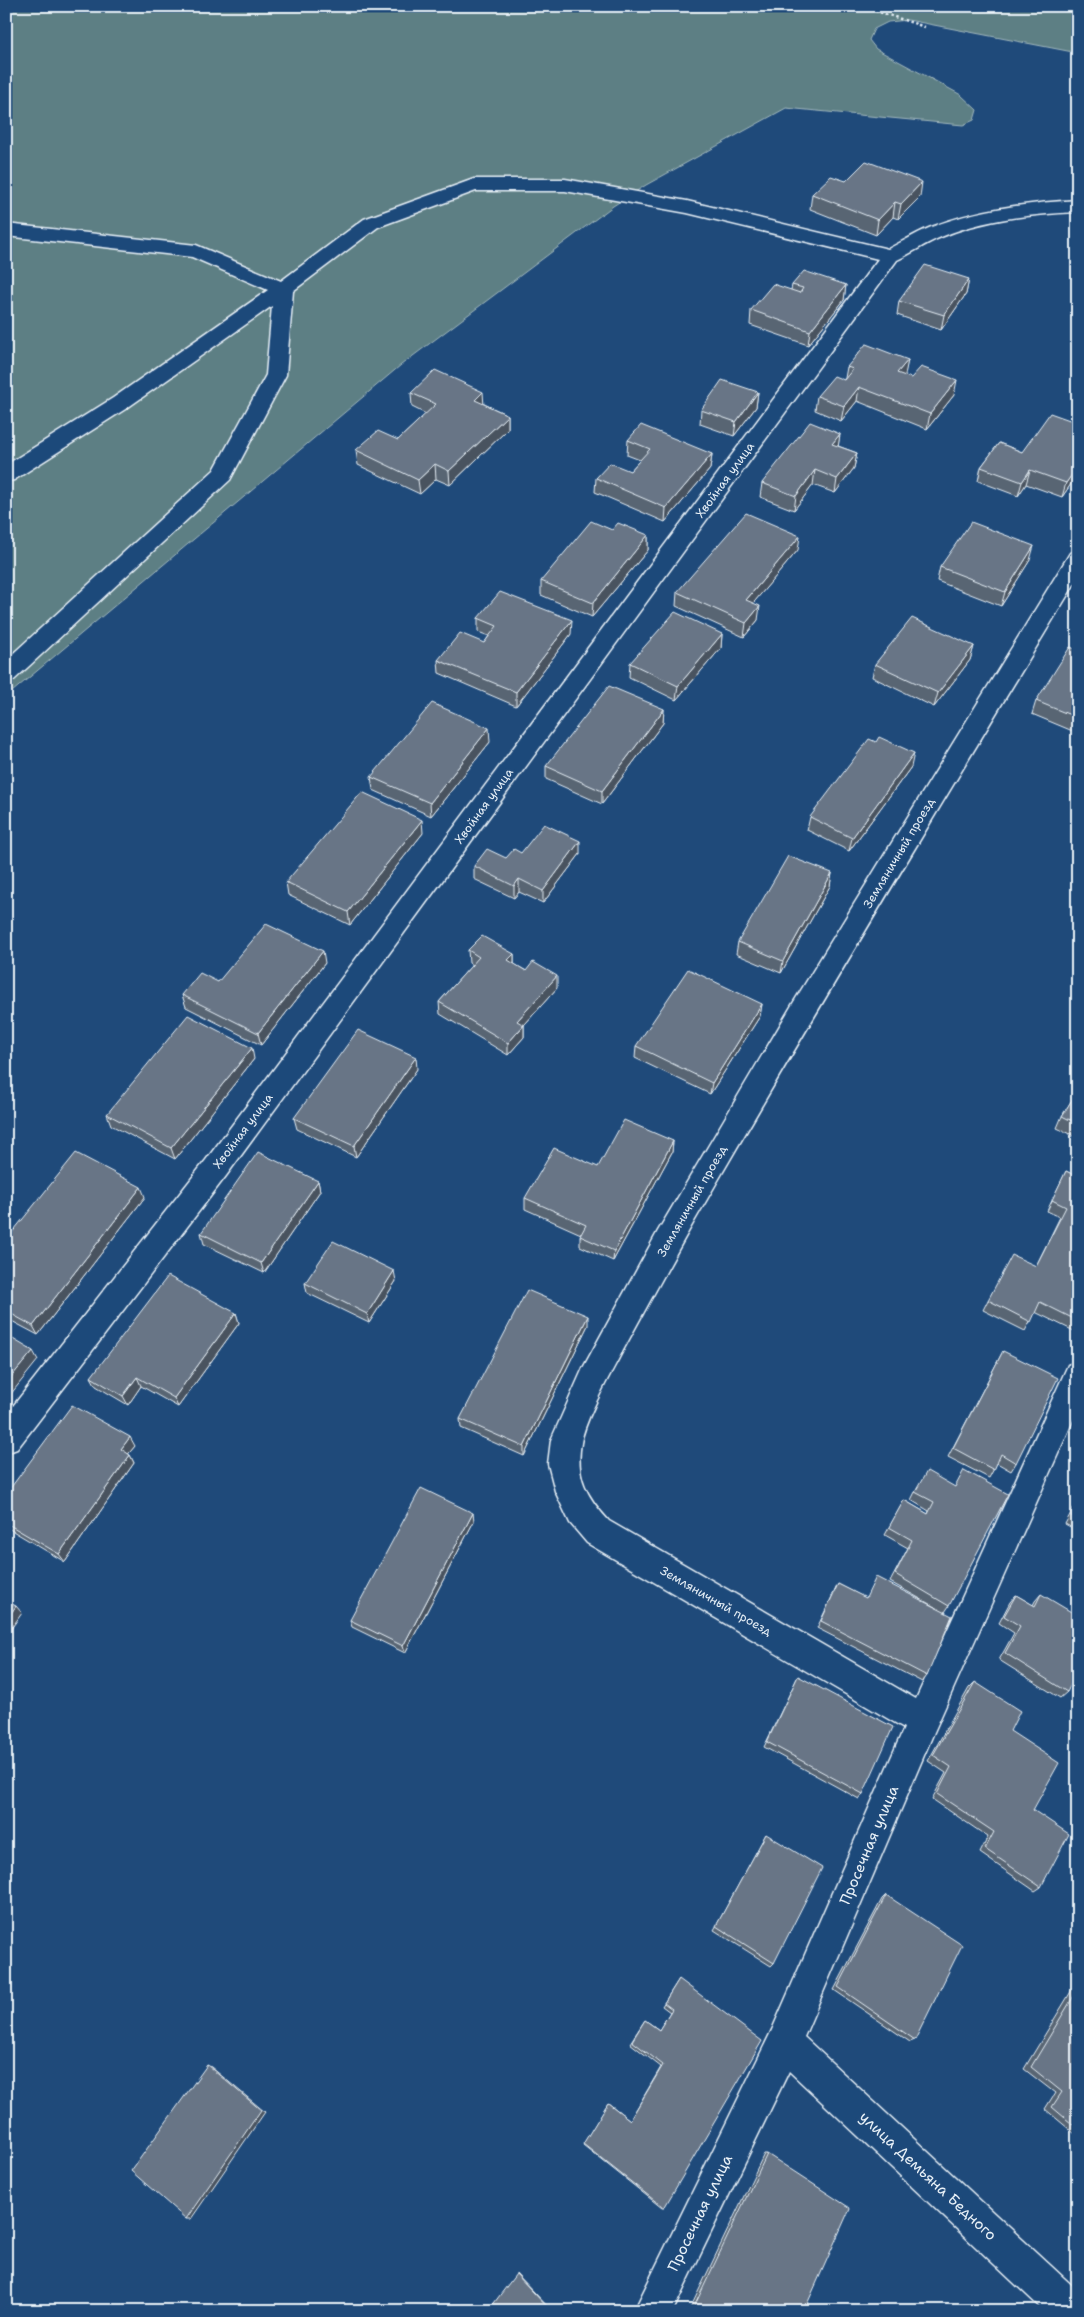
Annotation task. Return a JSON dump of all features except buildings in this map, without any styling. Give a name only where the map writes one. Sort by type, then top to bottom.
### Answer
[{"type":"street","points":[[6,475],[120,404],[283,289],[371,223],[474,185],[565,185],[687,207],[890,256]]},
{"type":"street","name":"Хвойная улица","points":[[6,1439],[216,1168],[890,256],[940,230],[992,216],[1053,207],[1078,206]]},
{"type":"street","points":[[6,230],[196,251],[283,289]]},
{"type":"street","points":[[6,674],[222,475],[276,375],[283,289]]},
{"type":"street","name":"Земляничный проезд","points":[[923,1721],[598,1532],[581,1513],[570,1491],[563,1464],[566,1440],[593,1378],[688,1207],[801,1013],[1078,560]]},
{"type":"street","name":"Просечная улица","points":[[653,2311],[784,2042],[923,1721],[1078,1375]]},
{"type":"street","name":"улица Демьяна Бедного","points":[[784,2042],[1072,2311]]},
{"type":"path","points":[[861,6],[925,27]]},
{"type":"green space","points":[[6,6],[1078,6],[1078,53],[908,20],[888,22],[874,29],[869,40],[876,49],[961,95],[977,110],[974,120],[963,125],[786,108],[646,185],[613,206],[401,365],[6,697]]}]
